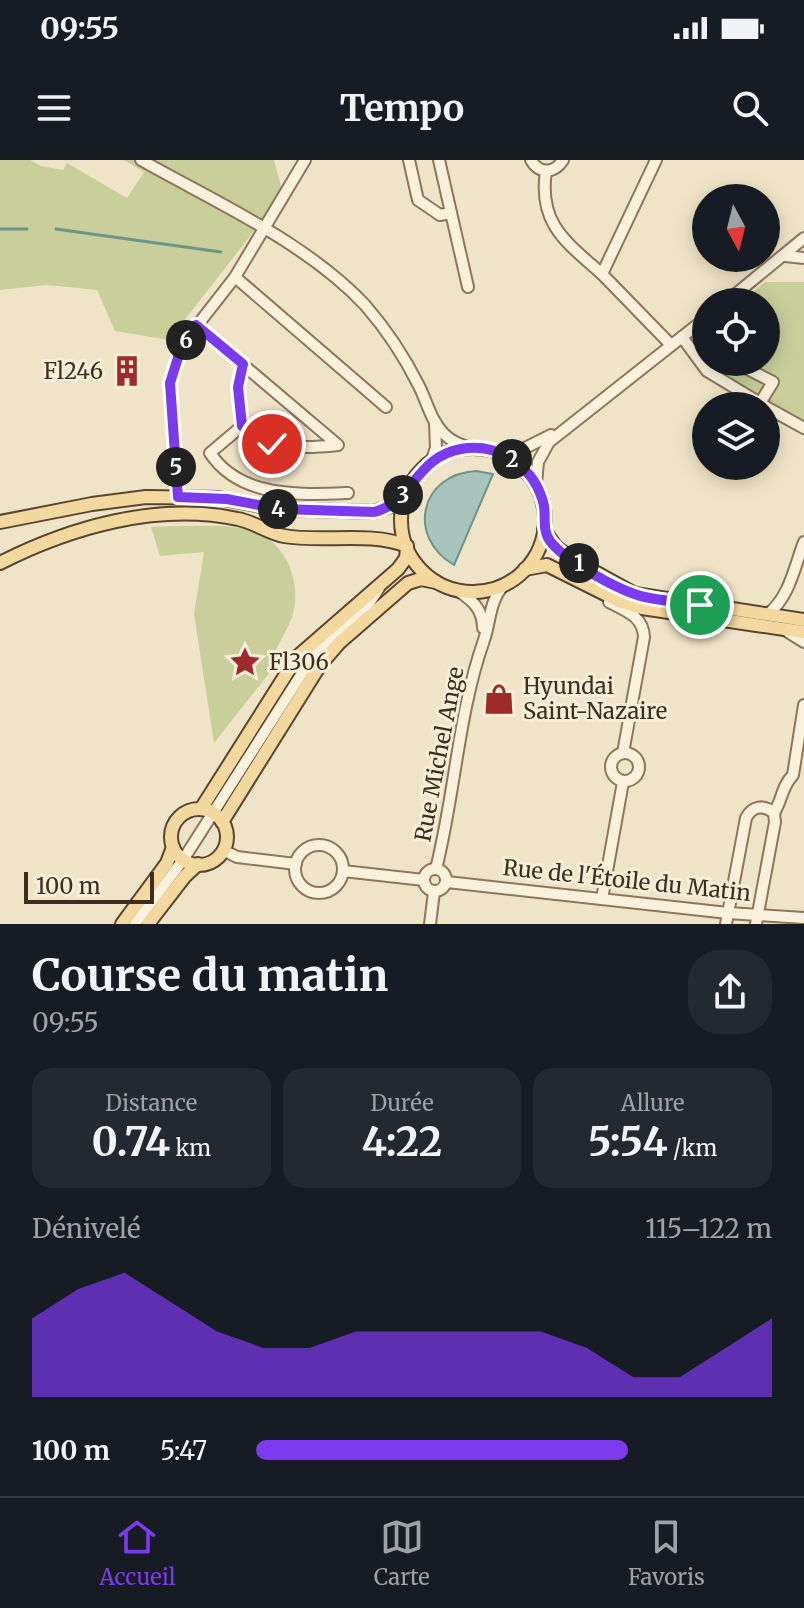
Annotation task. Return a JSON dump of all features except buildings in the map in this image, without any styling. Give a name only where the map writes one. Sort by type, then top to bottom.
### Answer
[{"type":"main road","points":[[0,522],[113,500],[178,497],[227,499],[280,509],[366,512],[388,507],[431,462],[447,453],[471,448],[502,454],[523,468],[536,484],[544,505],[544,530],[537,554],[525,569],[505,584],[482,591],[457,590],[439,583],[413,580],[339,643],[320,665],[232,807],[212,814],[186,812],[175,821],[171,834],[173,847],[183,860],[198,864],[212,861],[223,850],[226,836],[212,814],[209,795],[297,657],[380,587],[406,558],[402,515],[410,486]]},
{"type":"main road","points":[[0,563],[69,533],[121,521],[167,515],[238,519],[285,536],[385,541],[407,546],[420,567],[439,583]]},
{"type":"main road","points":[[544,530],[556,547],[575,561],[635,594],[769,620],[804,632]]},
{"type":"main road","points":[[525,569],[547,565],[596,590],[642,608],[769,620],[804,620]]},
{"type":"main road","points":[[122,924],[167,863],[173,847]]},
{"type":"main road","points":[[148,924],[198,864]]},
{"type":"street","points":[[141,160],[264,230],[334,275],[366,307],[408,366],[434,422],[447,437],[471,448]]},
{"type":"street","points":[[178,497],[170,383],[182,345],[235,277],[305,160]]},
{"type":"street","points":[[409,160],[418,200],[440,215],[451,213]]},
{"type":"street","points":[[439,160],[468,287]]},
{"type":"street","points":[[531,160],[537,168],[546,171],[557,168],[563,160]]},
{"type":"street","points":[[602,274],[656,160]]},
{"type":"street","points":[[546,171],[545,207],[554,227],[671,345]]},
{"type":"street","points":[[744,288],[804,238]]},
{"type":"street","points":[[785,256],[804,258]]},
{"type":"street","points":[[235,277],[386,407]]},
{"type":"street","points":[[196,325],[243,364],[338,445],[309,448],[272,444],[242,426],[238,387],[243,364]]},
{"type":"street","points":[[536,484],[541,453],[567,427],[692,329]]},
{"type":"street","points":[[682,337],[692,351]]},
{"type":"street","points":[[713,376],[740,392]]},
{"type":"street","points":[[761,376],[773,382],[769,392]]},
{"type":"street","points":[[780,414],[804,428]]},
{"type":"street","points":[[431,462],[436,448],[434,422]]},
{"type":"street","points":[[242,426],[210,453],[234,476],[258,487],[291,494],[348,493]]},
{"type":"street","points":[[502,454],[523,449],[567,427]]},
{"type":"street","points":[[804,542],[787,592],[769,620],[804,642]]},
{"type":"street","name":"Rue Michel Ange","points":[[436,869],[481,646],[495,597],[505,584]]},
{"type":"street","points":[[135,924],[183,860],[313,656],[366,608],[380,587]]},
{"type":"street","name":"Rue Michel Ange","points":[[457,590],[473,602],[482,616],[481,646]]},
{"type":"street","points":[[596,590],[608,601],[639,619],[643,626],[644,637],[623,753]]},
{"type":"street","points":[[366,608],[387,602]]},
{"type":"street","points":[[757,918],[775,822],[774,813],[785,783],[793,775],[804,705]]},
{"type":"street","points":[[623,753],[634,756],[639,768],[633,779],[623,782],[613,775],[610,767],[614,758],[623,753]]},
{"type":"street","points":[[602,899],[623,782]]},
{"type":"street","points":[[727,918],[746,818],[755,808],[762,807],[774,813]]},
{"type":"street","points":[[323,845],[330,847],[340,857],[343,871],[333,888],[313,892],[297,878],[296,864],[303,851],[323,845]]},
{"type":"street","points":[[223,850],[237,857],[296,864]]},
{"type":"street","points":[[436,869],[445,875],[447,882],[443,889],[434,892],[424,880],[427,873],[436,869]]},
{"type":"street","points":[[343,871],[424,880]]},
{"type":"street","name":"Rue de l'Étoile du Matin","points":[[447,882],[602,899],[727,918],[804,918]]},
{"type":"street","points":[[430,924],[434,892]]},
{"type":"green space","points":[[0,160],[30,160],[41,166],[63,170],[67,163],[127,198],[144,172],[124,160],[274,160],[283,194],[169,340],[115,331],[97,290],[47,285],[0,290]]},
{"type":"green space","points":[[765,282],[804,282],[804,422],[780,407],[780,392],[755,392],[728,376],[780,376],[780,288],[758,288]]},
{"type":"green space","points":[[226,526],[265,536],[283,554],[293,578],[295,604],[292,617],[276,650],[285,653],[214,743],[194,614],[204,552],[160,556],[151,527]]},
{"type":"water","points":[[476,471],[493,474],[454,565],[439,553],[429,539],[425,524],[426,509],[442,483],[457,475]]},
{"type":"waterway","points":[[0,229],[27,229]]},
{"type":"waterway","points":[[56,229],[221,252]]},
{"type":"place","name":"Fl246","points":[[127,371]]},
{"type":"place","name":"Fl306","points":[[245,662]]},
{"type":"place","name":"Hyundai Saint-Nazaire","points":[[499,699]]},
{"type":"route","points":[[272,444],[242,426],[237,400],[243,364],[196,325],[182,345],[170,383],[178,497],[227,499],[280,509],[374,512],[399,499],[421,470],[436,458],[459,449],[496,451],[518,464],[538,488],[545,517],[544,530],[556,547],[601,577],[635,594],[700,605]]}]
